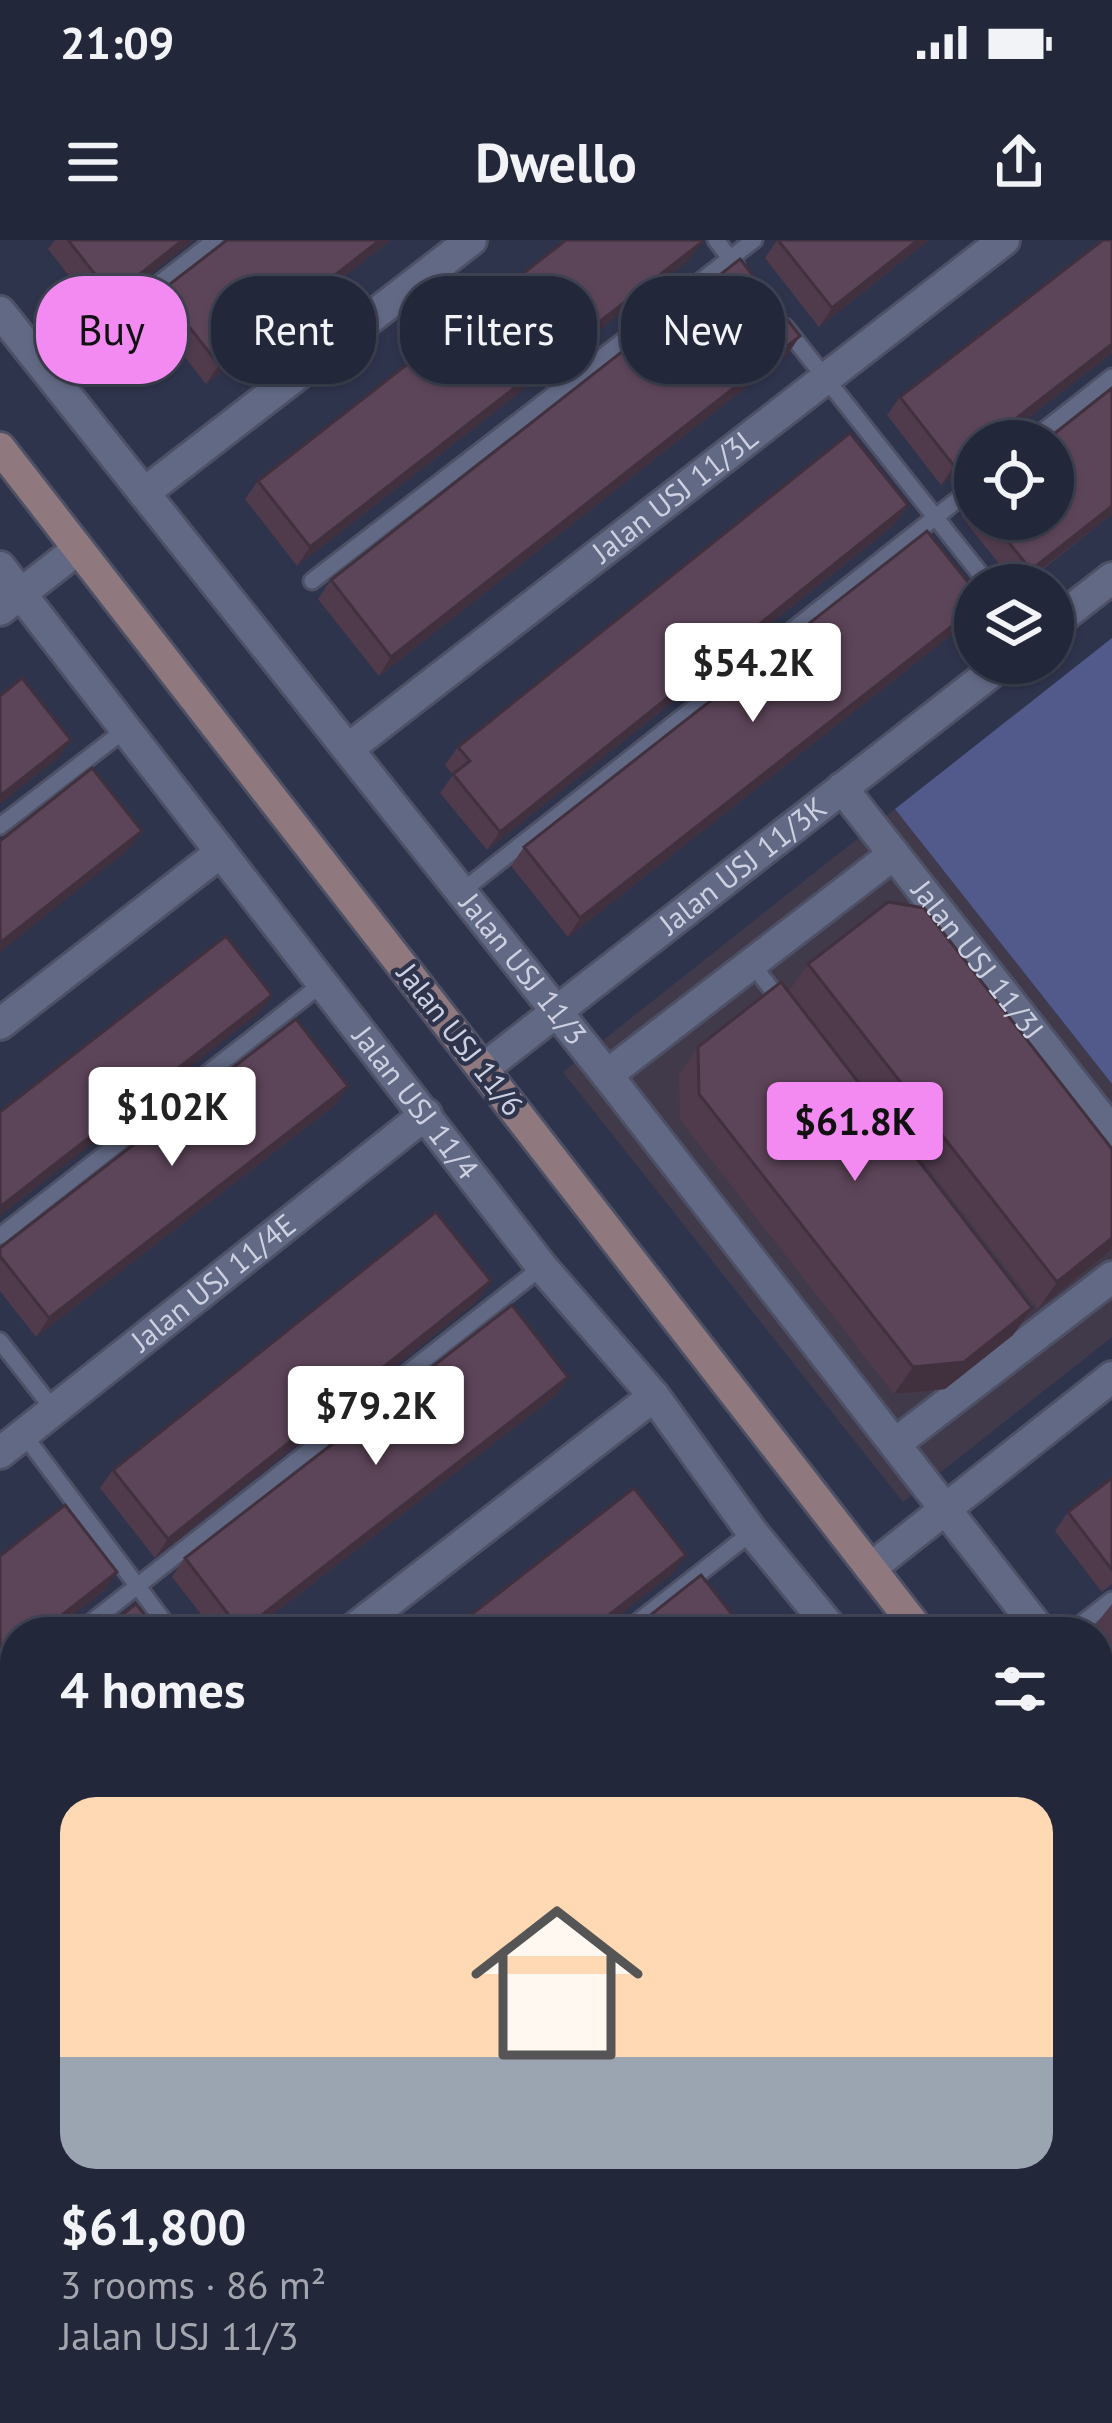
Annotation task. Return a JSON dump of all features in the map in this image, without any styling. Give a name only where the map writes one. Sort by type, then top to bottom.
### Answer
[{"type":"street","points":[[144,494],[471,240]]},
{"type":"street","name":"Jalan USJ 11/3L","points":[[347,749],[1004,240]]},
{"type":"street","name":"Jalan USJ 11/3","points":[[0,312],[36,357]]},
{"type":"street","name":"Jalan USJ 11/3","points":[[57,384],[607,1075],[1029,1617]]},
{"type":"street","name":"Jalan USJ 11/6","points":[[0,448],[909,1617]]},
{"type":"street","points":[[10,602],[78,549]]},
{"type":"street","name":"Jalan USJ 11/4","points":[[0,567],[10,602],[126,729],[542,1267],[654,1396],[752,1532],[822,1617]]},
{"type":"street","points":[[1074,608],[1112,578]]},
{"type":"street","name":"Jalan USJ 11/3K","points":[[483,1069],[976,684]]},
{"type":"street","name":"Jalan USJ 11/3J","points":[[842,788],[1112,1132]]},
{"type":"street","points":[[0,1024],[221,852]]},
{"type":"street","points":[[607,1075],[894,854]]},
{"type":"street","name":"Jalan USJ 11/4E","points":[[12,1444],[426,1114]]},
{"type":"street","points":[[896,1444],[1032,1324],[1112,1277]]},
{"type":"street","points":[[871,1568],[1112,1377]]},
{"type":"street","points":[[369,1617],[654,1396]]},
{"type":"lane","points":[[169,276],[215,240]]},
{"type":"lane","points":[[716,240],[744,276]]},
{"type":"lane","points":[[312,581],[754,240]]},
{"type":"lane","points":[[785,328],[972,564]]},
{"type":"lane","points":[[1058,420],[1112,377]]},
{"type":"lane","points":[[461,892],[954,502]]},
{"type":"lane","points":[[0,826],[126,729]]},
{"type":"lane","points":[[752,964],[795,1019]]},
{"type":"lane","points":[[0,1236],[323,983]]},
{"type":"lane","points":[[98,1617],[542,1267]]},
{"type":"lane","points":[[0,1341],[54,1410]]},
{"type":"lane","points":[[12,1444],[160,1617]]},
{"type":"lane","points":[[644,1617],[752,1532]]},
{"type":"shaded area","points":[[1112,638],[1112,1084],[895,809],[1054,684],[1074,684],[1074,668]]},
{"type":"shaded area","points":[[895,809],[1112,1084],[1112,1337],[903,1502],[563,1072]]},
{"type":"building","points":[[68,240],[183,240],[137,276],[96,276]]},
{"type":"building","points":[[227,240],[380,240],[334,276],[211,276],[211,355],[187,324],[187,276],[180,276]]},
{"type":"building","points":[[566,240],[702,242],[658,276],[621,276],[621,305],[597,324],[597,276],[520,276]]},
{"type":"building","points":[[778,240],[918,240],[832,308]]},
{"type":"building","points":[[1103,240],[1112,240],[1112,344],[1014,420],[954,420],[954,466],[900,397]]},
{"type":"building","points":[[740,259],[753,276],[718,276]]},
{"type":"building","points":[[785,317],[800,336],[785,348]]},
{"type":"building","points":[[621,352],[621,384],[739,384],[391,657],[331,580],[581,384],[597,384],[597,371]]},
{"type":"building","points":[[400,370],[400,384],[519,384],[310,547],[258,481]]},
{"type":"building","points":[[1112,388],[1112,506],[1074,536],[1074,420]]},
{"type":"building","points":[[850,433],[908,505],[500,832],[453,774],[470,761],[458,747]]},
{"type":"building","points":[[927,531],[954,565],[954,624],[580,918],[524,847]]},
{"type":"building","points":[[1007,540],[1069,540],[1039,564],[1026,564]]},
{"type":"building","points":[[22,678],[71,740],[0,796],[0,696]]},
{"type":"building","points":[[92,768],[142,831],[0,943],[0,841]]},
{"type":"building","points":[[888,902],[924,908],[1112,1149],[1112,1238],[1057,1282],[808,964]]},
{"type":"building","points":[[226,936],[272,995],[0,1207],[0,1112]]},
{"type":"building","points":[[781,982],[1032,1308],[964,1362],[913,1367],[699,1094],[698,1047]]},
{"type":"building","points":[[296,1019],[348,1086],[49,1318],[0,1256],[0,1248]]},
{"type":"building","points":[[436,1212],[491,1281],[168,1539],[113,1470]]},
{"type":"building","points":[[512,1305],[568,1377],[259,1617],[230,1617],[185,1558]]},
{"type":"building","points":[[1112,1478],[1112,1570],[1068,1512]]},
{"type":"building","points":[[634,1488],[686,1555],[606,1617],[468,1617]]},
{"type":"building","points":[[65,1505],[117,1572],[59,1617],[0,1617],[0,1556]]},
{"type":"building","points":[[701,1575],[734,1617],[648,1617]]},
{"type":"building","points":[[136,1604],[146,1617],[119,1617]]}]
